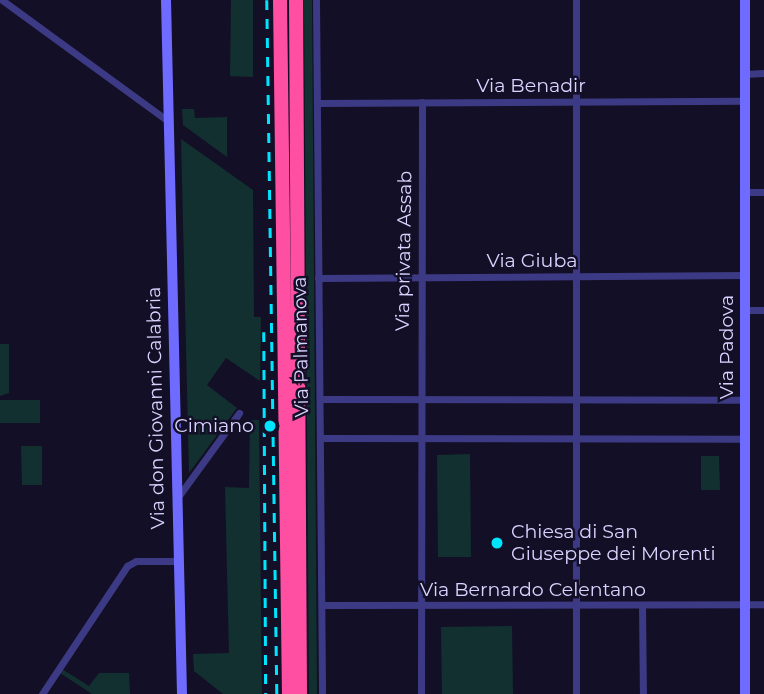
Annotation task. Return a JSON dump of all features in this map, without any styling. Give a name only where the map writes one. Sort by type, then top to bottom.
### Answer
[{"type":"highway","name":"Via Palmanova","points":[[280,0],[289,694]]},
{"type":"highway","name":"Via Palmanova","points":[[296,0],[300,694]]},
{"type":"street","points":[[2,0],[168,121]]},
{"type":"street","name":"Via don Giovanni Calabria","points":[[166,0],[175,500],[182,694]]},
{"type":"street","name":"Via Palmanova","points":[[316,0],[318,278],[322,399],[322,694]]},
{"type":"street","points":[[576,0],[576,694]]},
{"type":"street","name":"Via Padova","points":[[745,0],[745,694]]},
{"type":"street","points":[[745,74],[764,73]]},
{"type":"street","name":"Via Benadir","points":[[317,103],[745,101]]},
{"type":"street","name":"Via privata Assab","points":[[421,694],[422,439],[419,277],[422,102]]},
{"type":"street","points":[[744,192],[764,192]]},
{"type":"street","name":"Via Giuba","points":[[318,278],[745,275]]},
{"type":"street","points":[[744,310],[764,310]]},
{"type":"street","points":[[322,399],[745,400]]},
{"type":"street","points":[[175,500],[239,413]]},
{"type":"street","points":[[322,438],[744,439]]},
{"type":"street","points":[[42,694],[127,566],[136,561],[177,561]]},
{"type":"street","name":"Via Bernardo Celentano","points":[[322,605],[576,607],[764,604]]},
{"type":"street","points":[[642,605],[643,694]]},
{"type":"green space","points":[[231,0],[253,0],[253,77],[230,76]]},
{"type":"green space","points":[[304,0],[312,0],[317,694],[309,694]]},
{"type":"green space","points":[[182,109],[194,109],[195,118],[227,117],[227,157],[183,125]]},
{"type":"green space","points":[[181,139],[253,190],[254,317],[261,317],[260,381],[226,358],[207,385],[237,408],[189,473]]},
{"type":"green space","points":[[0,344],[9,344],[9,393],[0,396]]},
{"type":"green space","points":[[0,400],[40,400],[40,423],[0,423]]},
{"type":"green space","points":[[250,420],[259,420],[262,694],[223,694],[194,671],[193,654],[229,653],[225,487],[249,488]]},
{"type":"green space","points":[[21,446],[42,446],[42,485],[22,485]]},
{"type":"green space","points":[[470,454],[471,557],[438,557],[437,455]]},
{"type":"green space","points":[[701,456],[719,456],[720,490],[701,490]]},
{"type":"green space","points":[[512,626],[513,694],[442,694],[441,627]]},
{"type":"green space","points":[[62,669],[89,686],[99,673],[129,673],[130,694],[92,694],[60,673]]},
{"type":"railway","points":[[267,0],[277,694]]},
{"type":"railway","points":[[264,332],[266,694]]},
{"type":"place","name":"Cimiano","points":[[270,426]]},
{"type":"place","name":"Chiesa di San Giuseppe dei Morenti","points":[[497,543]]}]
